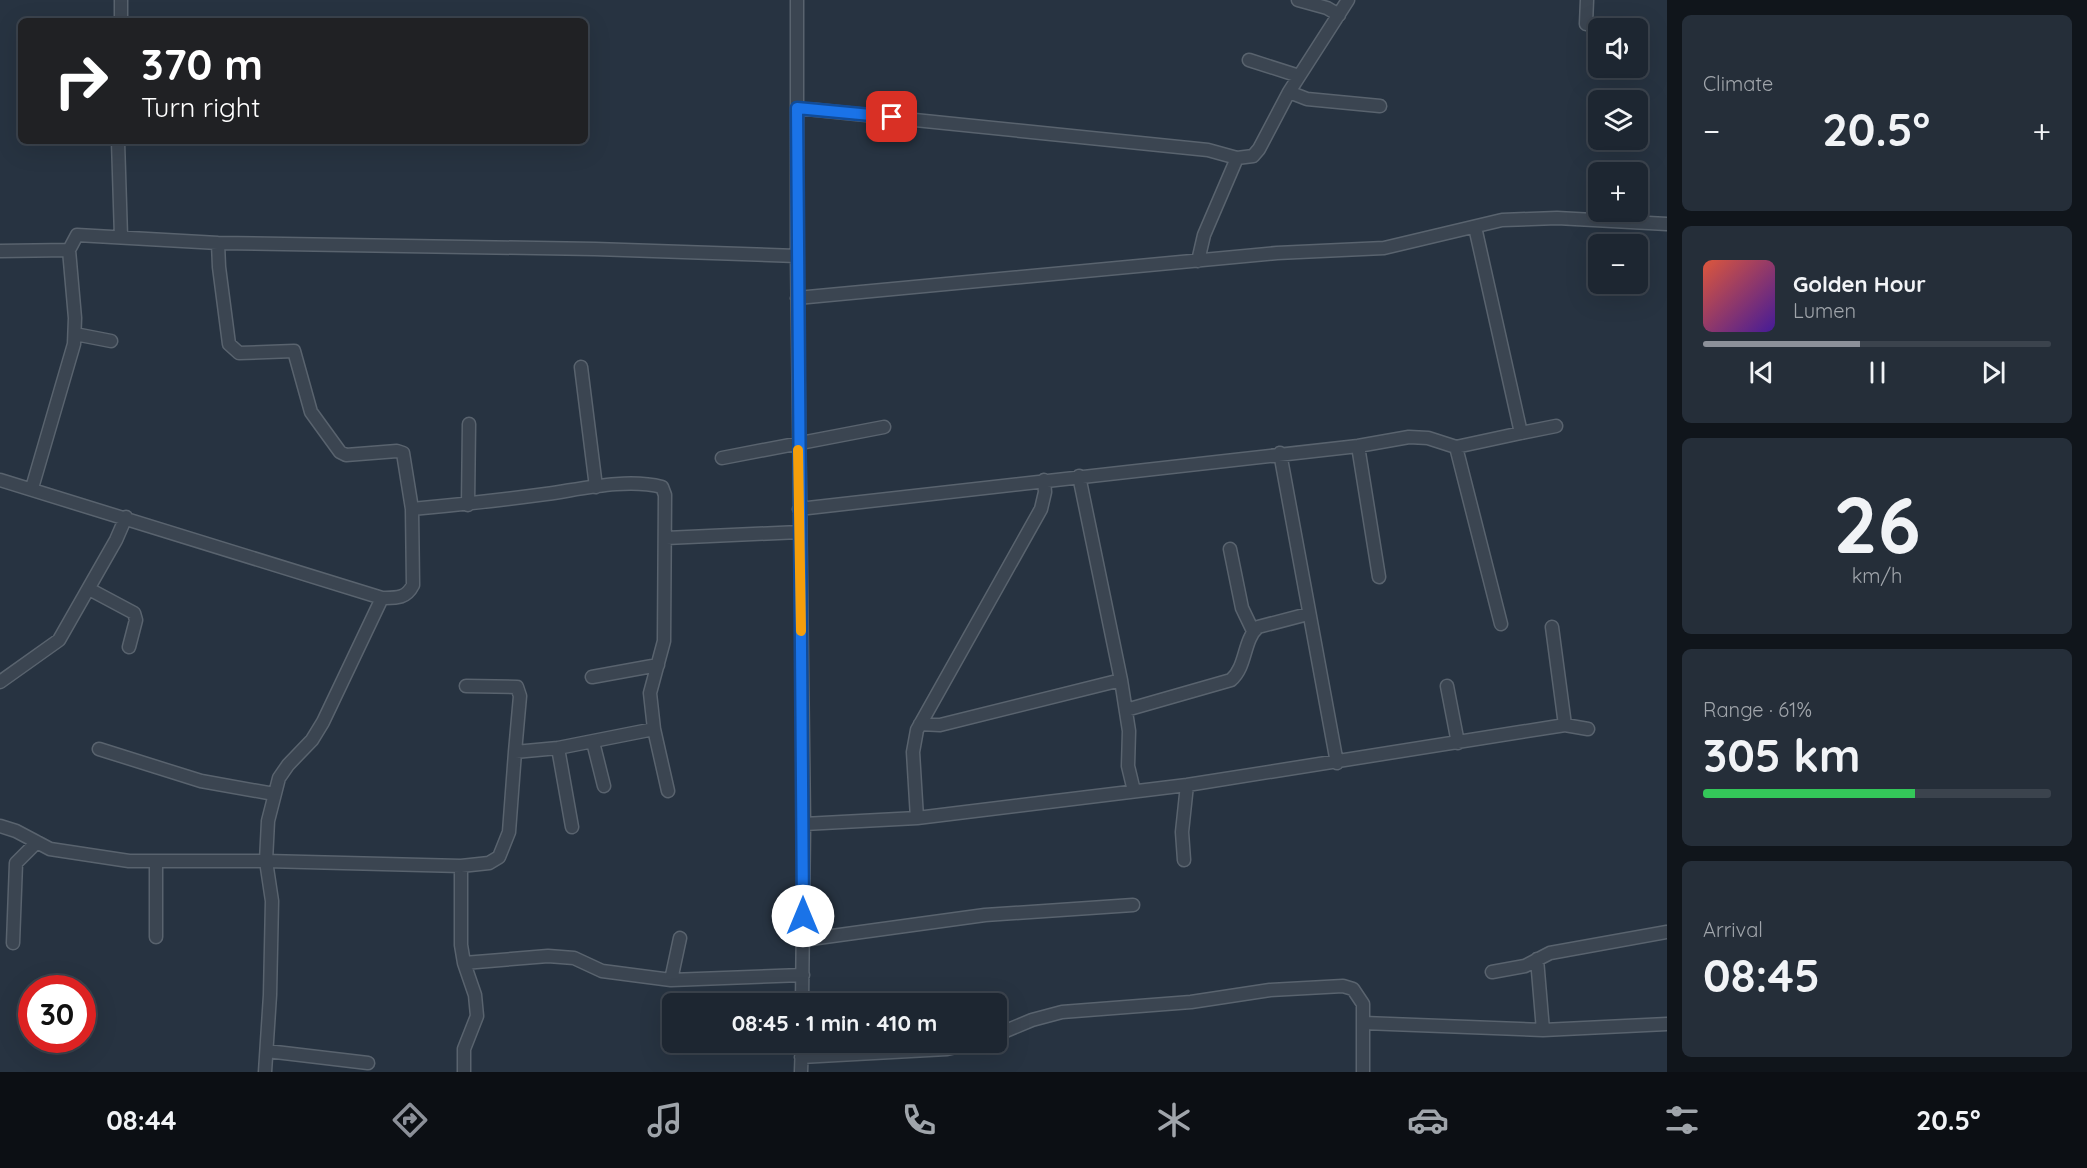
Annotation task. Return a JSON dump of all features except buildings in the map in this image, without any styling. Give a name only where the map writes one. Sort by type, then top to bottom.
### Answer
[{"type":"street","points":[[121,0],[121,18]]},
{"type":"street","points":[[797,0],[798,442],[804,824],[802,993]]},
{"type":"street","points":[[1298,0],[1327,8],[1339,15]]},
{"type":"street","points":[[797,108],[1173,146],[1208,150],[1237,158],[1253,156],[1289,92],[1348,0]]},
{"type":"street","points":[[1586,24],[1587,0]]},
{"type":"street","points":[[1249,60],[1299,76]]},
{"type":"street","points":[[1289,92],[1307,99],[1380,106]]},
{"type":"street","points":[[118,144],[121,237]]},
{"type":"street","points":[[1198,261],[1204,235],[1237,158]]},
{"type":"street","points":[[797,298],[1277,253],[1384,248],[1502,220],[1524,218],[1667,224]]},
{"type":"street","points":[[1475,228],[1521,433]]},
{"type":"street","points":[[32,488],[75,334],[69,250],[77,235],[218,243],[595,249],[797,256]]},
{"type":"street","points":[[0,480],[126,517],[382,598],[400,598],[409,593],[413,585],[412,509],[403,453],[397,451],[346,455],[340,452],[311,412],[294,351],[239,353],[233,350],[230,344],[219,267],[218,243]]},
{"type":"street","points":[[0,251],[69,250]]},
{"type":"street","points":[[75,334],[111,341]]},
{"type":"street","points":[[581,367],[596,487]]},
{"type":"street","points":[[468,504],[469,424]]},
{"type":"street","points":[[800,509],[1358,446],[1409,437],[1428,438],[1456,447],[1556,426]]},
{"type":"street","points":[[722,458],[884,427]]},
{"type":"street","points":[[1358,446],[1379,577]]},
{"type":"street","points":[[1456,447],[1500,624]]},
{"type":"street","points":[[1280,453],[1337,763]]},
{"type":"street","points":[[1079,476],[1121,680],[1129,731],[1127,755],[1134,791]]},
{"type":"street","points":[[917,818],[913,740],[1041,509],[1045,492],[1044,480]]},
{"type":"street","points":[[412,509],[596,487],[651,484],[662,487],[665,495],[666,538],[664,641],[650,693],[654,729],[668,791]]},
{"type":"street","points":[[0,682],[59,640],[89,589],[126,517]]},
{"type":"street","points":[[666,538],[800,532]]},
{"type":"street","points":[[1230,549],[1242,608],[1253,631]]},
{"type":"street","points":[[89,589],[135,613],[136,620],[129,647]]},
{"type":"street","points":[[265,1072],[272,901],[266,861],[268,821],[274,794],[288,765],[312,740],[323,722],[382,598]]},
{"type":"street","points":[[1126,710],[1231,680],[1242,666],[1253,631],[1258,627],[1308,614]]},
{"type":"street","points":[[1552,627],[1565,725]]},
{"type":"street","points":[[592,677],[658,665]]},
{"type":"street","points":[[920,724],[940,725],[1121,680]]},
{"type":"street","points":[[0,826],[50,849],[78,855],[156,863],[266,861],[461,866],[489,863],[499,857],[507,843],[520,696],[518,687],[466,686]]},
{"type":"street","points":[[1447,686],[1458,743]]},
{"type":"street","points":[[804,824],[917,818],[1187,785],[1565,725],[1588,729]]},
{"type":"street","points":[[515,752],[558,748],[654,729]]},
{"type":"street","points":[[593,742],[604,786]]},
{"type":"street","points":[[558,748],[572,827]]},
{"type":"street","points":[[99,749],[201,781],[274,794]]},
{"type":"street","points":[[1184,860],[1182,832],[1187,785]]},
{"type":"street","points":[[13,943],[16,863],[37,842]]},
{"type":"street","points":[[156,863],[156,937]]},
{"type":"street","points":[[461,866],[461,945],[464,963],[475,995],[477,1016],[464,1049],[464,1072]]},
{"type":"street","points":[[803,940],[985,915],[1133,905]]},
{"type":"street","points":[[1492,972],[1525,966],[1550,953],[1667,932]]},
{"type":"street","points":[[671,980],[680,938]]},
{"type":"street","points":[[464,963],[548,956],[566,957],[612,973],[671,980],[803,975]]},
{"type":"street","points":[[1536,959],[1543,1030]]},
{"type":"street","points":[[1007,1030],[1062,1011],[1191,1002],[1270,990],[1320,986],[1353,989],[1363,1004],[1363,1072]]},
{"type":"street","points":[[1364,1023],[1543,1030],[1667,1024]]},
{"type":"street","points":[[267,1051],[369,1063]]},
{"type":"street","points":[[801,1053],[801,1072]]},
{"type":"street","points":[[801,1057],[874,1053]]},
{"type":"slow traffic","points":[[798,450],[801,631]]},
{"type":"route","points":[[803,916],[797,108],[892,117]]}]
